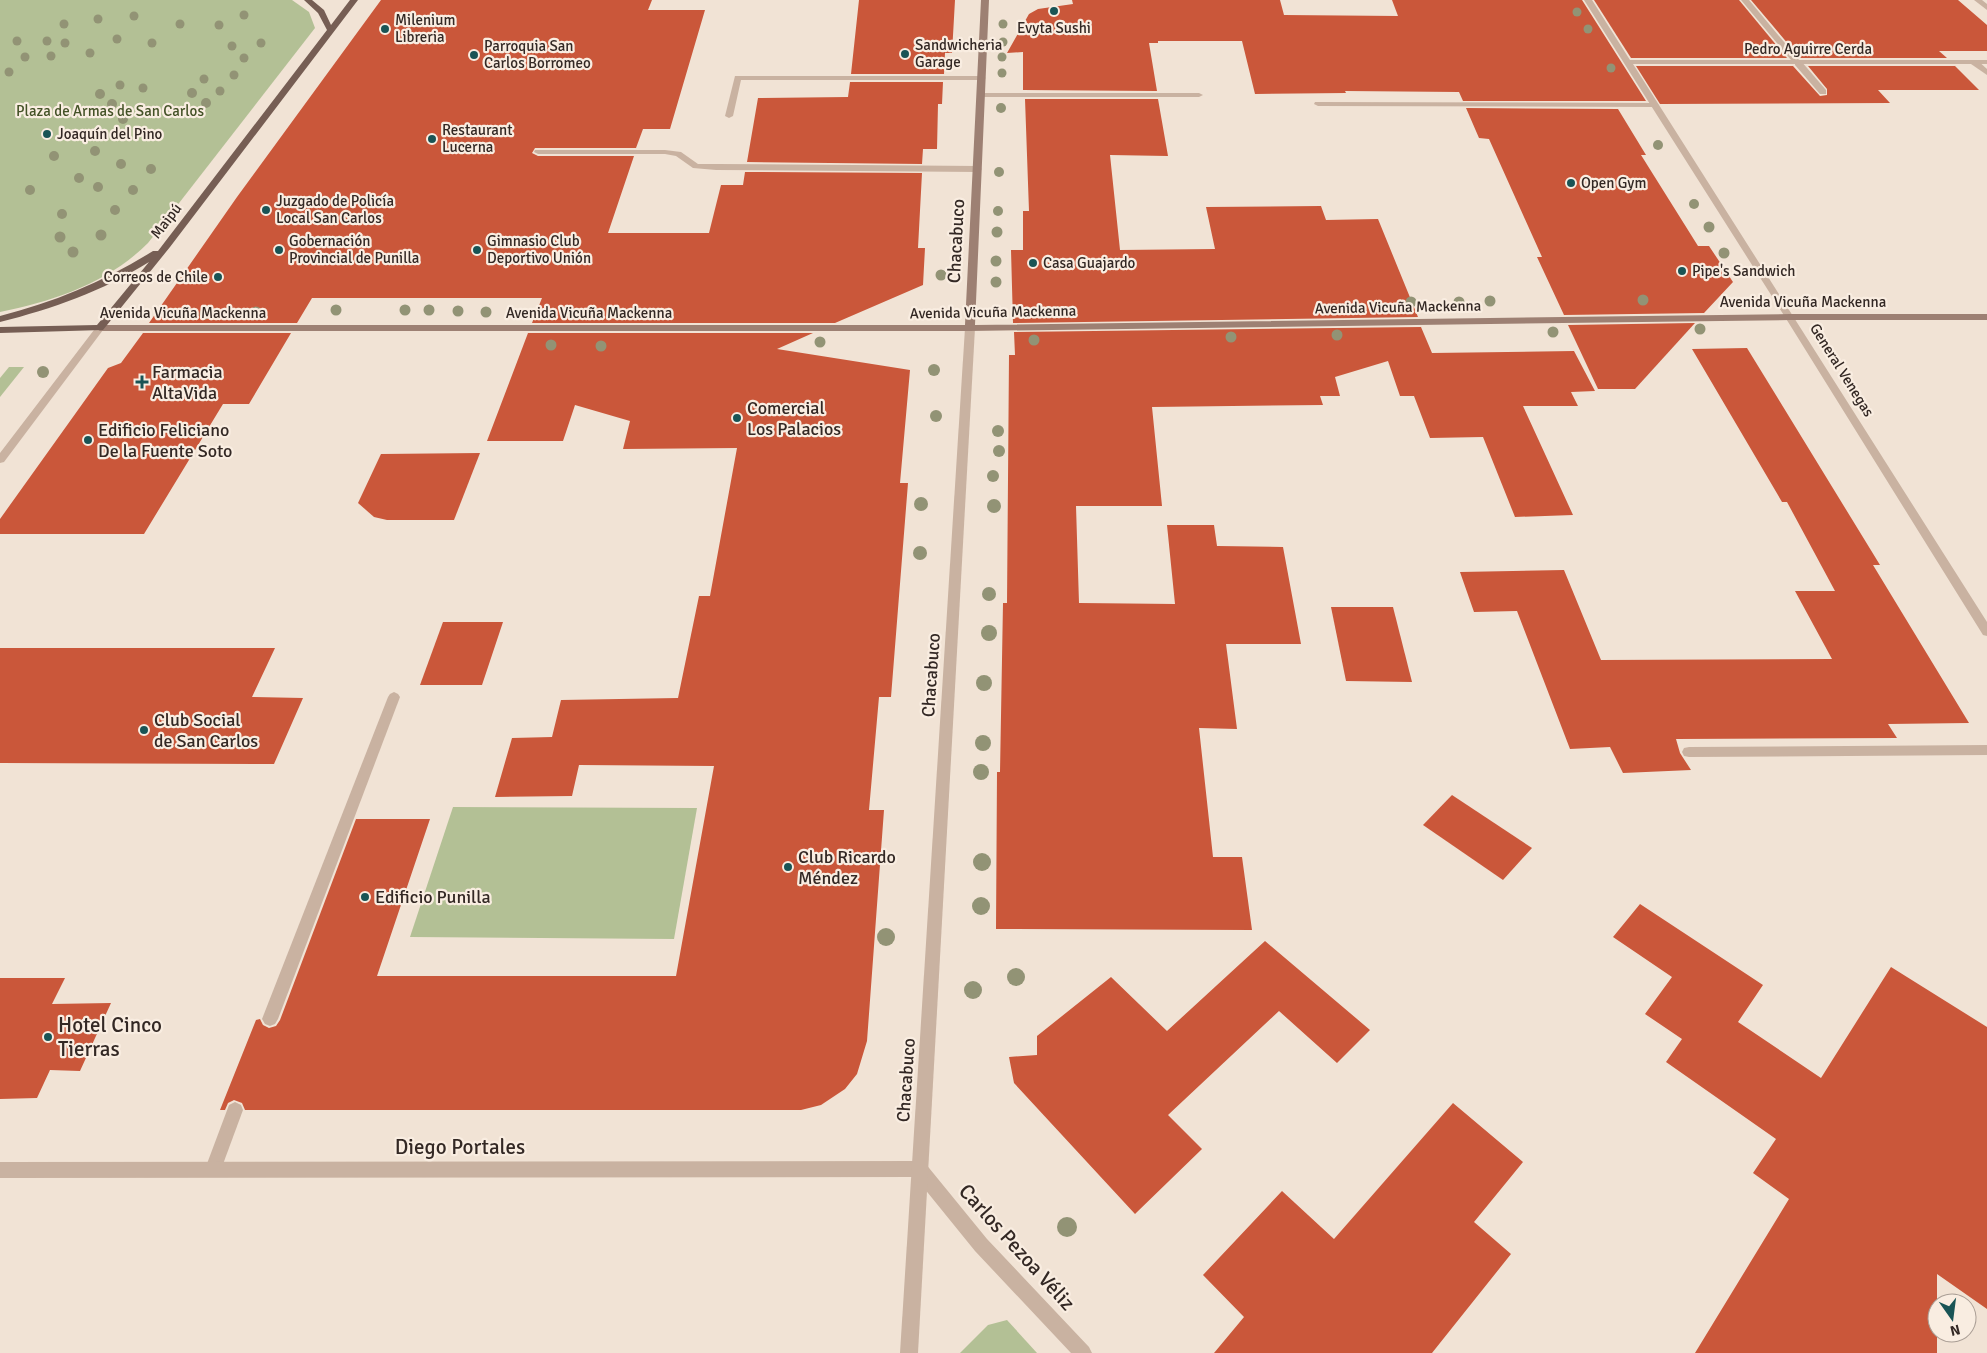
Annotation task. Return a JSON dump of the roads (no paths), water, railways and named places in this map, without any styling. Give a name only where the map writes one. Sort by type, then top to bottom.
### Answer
[{"type":"main road","points":[[308,0],[321,12],[331,31]]},
{"type":"main road","name":"Maipú","points":[[100,328],[167,245],[354,0]]},
{"type":"main road","name":"Chacabuco","points":[[970,328],[985,0]]},
{"type":"main road","points":[[0,319],[35,309],[95,287],[122,274],[167,245]]},
{"type":"main road","name":"Avenida Vicuña Mackenna","points":[[0,330],[100,328],[970,328],[1790,316],[1987,317]]},
{"type":"street","name":"General Venegas","points":[[1588,0],[1790,316],[1987,632]]},
{"type":"street","points":[[1744,0],[1824,92]]},
{"type":"street","points":[[1978,0],[1987,8]]},
{"type":"street","name":"Pedro Aguirre Cerda","points":[[1628,62],[1987,62]]},
{"type":"street","points":[[1974,62],[1987,74]]},
{"type":"street","points":[[729,116],[738,78],[982,78]]},
{"type":"street","points":[[982,95],[1199,95]]},
{"type":"street","points":[[1318,104],[1656,105]]},
{"type":"street","points":[[538,152],[665,152],[678,154],[696,166],[716,167],[978,169]]},
{"type":"street","name":"Maipú","points":[[0,460],[100,328]]},
{"type":"street","name":"Chacabuco","points":[[909,1353],[970,328]]},
{"type":"street","points":[[270,1019],[394,697]]},
{"type":"street","points":[[1689,752],[1987,750]]},
{"type":"street","points":[[213,1169],[235,1110]]},
{"type":"street","name":"Diego Portales","points":[[0,1170],[919,1169]]},
{"type":"street","name":"Carlos Pezoa Véliz","points":[[919,1169],[981,1246],[1083,1353]]},
{"type":"place","name":"Evyta Sushi","points":[[1054,11]]},
{"type":"place","name":"Milenium Libreria","points":[[385,29]]},
{"type":"place","name":"Sandwicheria Garage","points":[[905,54]]},
{"type":"place","name":"Parroquia San Carlos Borromeo","points":[[474,55]]},
{"type":"place","name":"Joaquín del Pino","points":[[47,134]]},
{"type":"place","name":"Restaurant Lucerna","points":[[432,139]]},
{"type":"place","name":"Open Gym","points":[[1571,183]]},
{"type":"place","name":"Juzgado de Policía Local San Carlos","points":[[266,210]]},
{"type":"place","name":"Gobernación Provincial de Punilla","points":[[279,250]]},
{"type":"place","name":"Gimnasio Club Deportivo Unión","points":[[477,250]]},
{"type":"place","name":"Casa Guajardo","points":[[1033,263]]},
{"type":"place","name":"Pipe's Sandwich","points":[[1682,271]]},
{"type":"place","name":"Correos de Chile","points":[[218,277]]},
{"type":"place","name":"Farmacia AltaVida","points":[[142,382]]},
{"type":"place","name":"Comercial Los Palacios","points":[[737,418]]},
{"type":"place","name":"Edificio Feliciano De la Fuente Soto","points":[[88,440]]},
{"type":"place","name":"Club Social de San Carlos","points":[[144,730]]},
{"type":"place","name":"Club Ricardo Méndez","points":[[788,867]]},
{"type":"place","name":"Edificio Punilla","points":[[365,897]]},
{"type":"place","name":"Hotel Cinco Tierras","points":[[48,1037]]},
{"type":"park label","name":"Plaza de Armas de San Carlos","points":[[110,111]]}]
